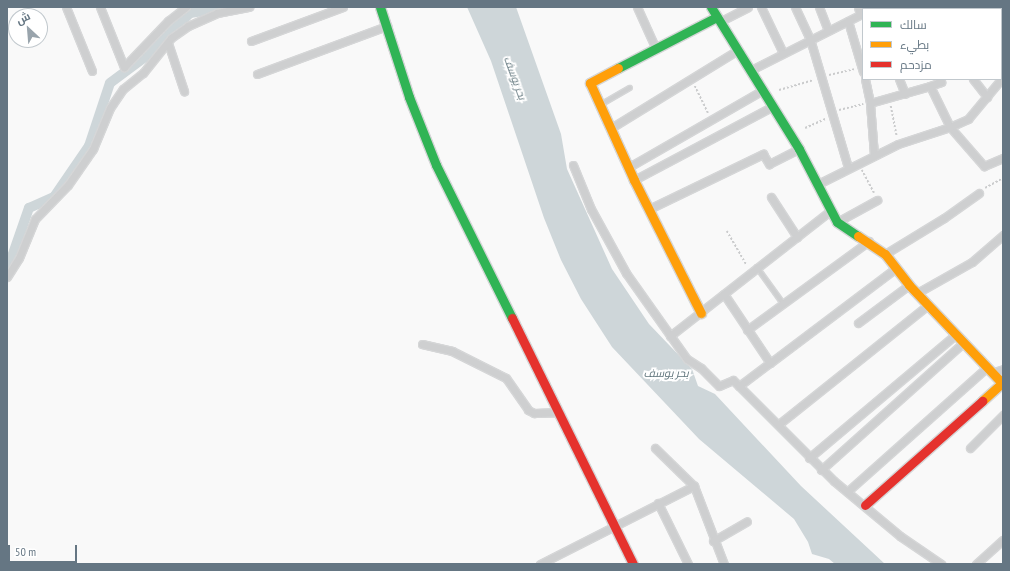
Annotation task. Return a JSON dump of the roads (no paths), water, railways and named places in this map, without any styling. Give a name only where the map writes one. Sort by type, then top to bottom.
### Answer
[{"type":"street","points":[[66,7],[92,71]]},
{"type":"street","points":[[100,7],[124,67],[168,21],[186,7]]},
{"type":"street","points":[[7,277],[19,258],[34,219],[68,185],[93,149],[116,97],[143,73],[168,43],[202,19],[249,7]]},
{"type":"street","points":[[251,42],[343,7]]},
{"type":"street","points":[[380,7],[409,97],[436,165],[633,564]]},
{"type":"street","points":[[637,7],[656,49]]},
{"type":"street","points":[[711,7],[774,106],[820,183],[830,211],[837,222],[854,235],[869,240],[885,254],[909,285],[955,335],[995,369],[1002,383],[865,505]]},
{"type":"street","points":[[701,313],[634,180],[601,104],[590,83],[656,49],[748,7]]},
{"type":"street","points":[[761,7],[783,53]]},
{"type":"street","points":[[795,7],[810,39],[848,168]]},
{"type":"street","points":[[819,7],[828,30]]},
{"type":"street","points":[[751,70],[860,15],[858,7]]},
{"type":"street","points":[[848,21],[862,69]]},
{"type":"street","points":[[257,74],[386,26]]},
{"type":"street","points":[[168,43],[184,91]]},
{"type":"street","points":[[611,128],[738,50]]},
{"type":"street","points":[[865,80],[870,103],[874,155]]},
{"type":"street","points":[[899,80],[905,94]]},
{"type":"street","points":[[870,103],[930,86],[941,82],[940,80]]},
{"type":"street","points":[[974,80],[987,97]]},
{"type":"street","points":[[820,183],[859,162],[898,144],[950,128],[968,119],[1001,80]]},
{"type":"street","points":[[930,86],[950,128],[984,166],[1003,158]]},
{"type":"street","points":[[629,167],[763,90]]},
{"type":"street","points":[[634,180],[774,106]]},
{"type":"street","points":[[649,210],[764,154],[769,164],[800,149]]},
{"type":"street","points":[[573,166],[591,209],[626,273],[687,359],[701,368],[715,385],[722,385],[733,380],[779,424],[821,470],[865,505],[900,536],[941,564]]},
{"type":"street","points":[[885,254],[944,218],[979,193]]},
{"type":"street","points":[[771,196],[797,237]]},
{"type":"street","points":[[837,222],[877,200]]},
{"type":"street","points":[[670,336],[830,211]]},
{"type":"street","points":[[917,293],[972,262],[1003,235]]},
{"type":"street","points":[[748,330],[869,240]]},
{"type":"street","points":[[739,386],[896,268]]},
{"type":"street","points":[[858,323],[909,285]]},
{"type":"street","points":[[724,294],[770,363]]},
{"type":"street","points":[[779,424],[928,305]]},
{"type":"street","points":[[809,458],[955,335]]},
{"type":"street","points":[[821,470],[963,343]]},
{"type":"street","points":[[422,344],[452,351],[506,378],[528,410],[534,412],[557,412]]},
{"type":"street","points":[[848,491],[995,369]]},
{"type":"street","points":[[970,448],[1003,415]]},
{"type":"street","points":[[655,448],[694,486],[713,541],[724,564]]},
{"type":"street","points":[[540,564],[614,525],[694,486]]},
{"type":"street","points":[[658,503],[688,564]]},
{"type":"street","points":[[713,541],[747,521]]},
{"type":"street","points":[[976,564],[1003,540]]},
{"type":"lane","points":[[601,104],[630,88]]},
{"type":"lane","points":[[757,267],[783,304]]},
{"type":"water","name":"بحر يوسف","points":[[467,7],[516,7],[561,134],[567,169],[612,269],[649,324],[692,369],[698,386],[715,394],[801,486],[885,564],[835,564],[829,559],[812,554],[808,542],[794,519],[699,439],[612,347],[581,299],[561,260],[544,218],[491,61]]},
{"type":"waterway","points":[[7,271],[29,208],[54,197],[89,146],[110,83],[149,54],[190,13],[228,7]]}]
